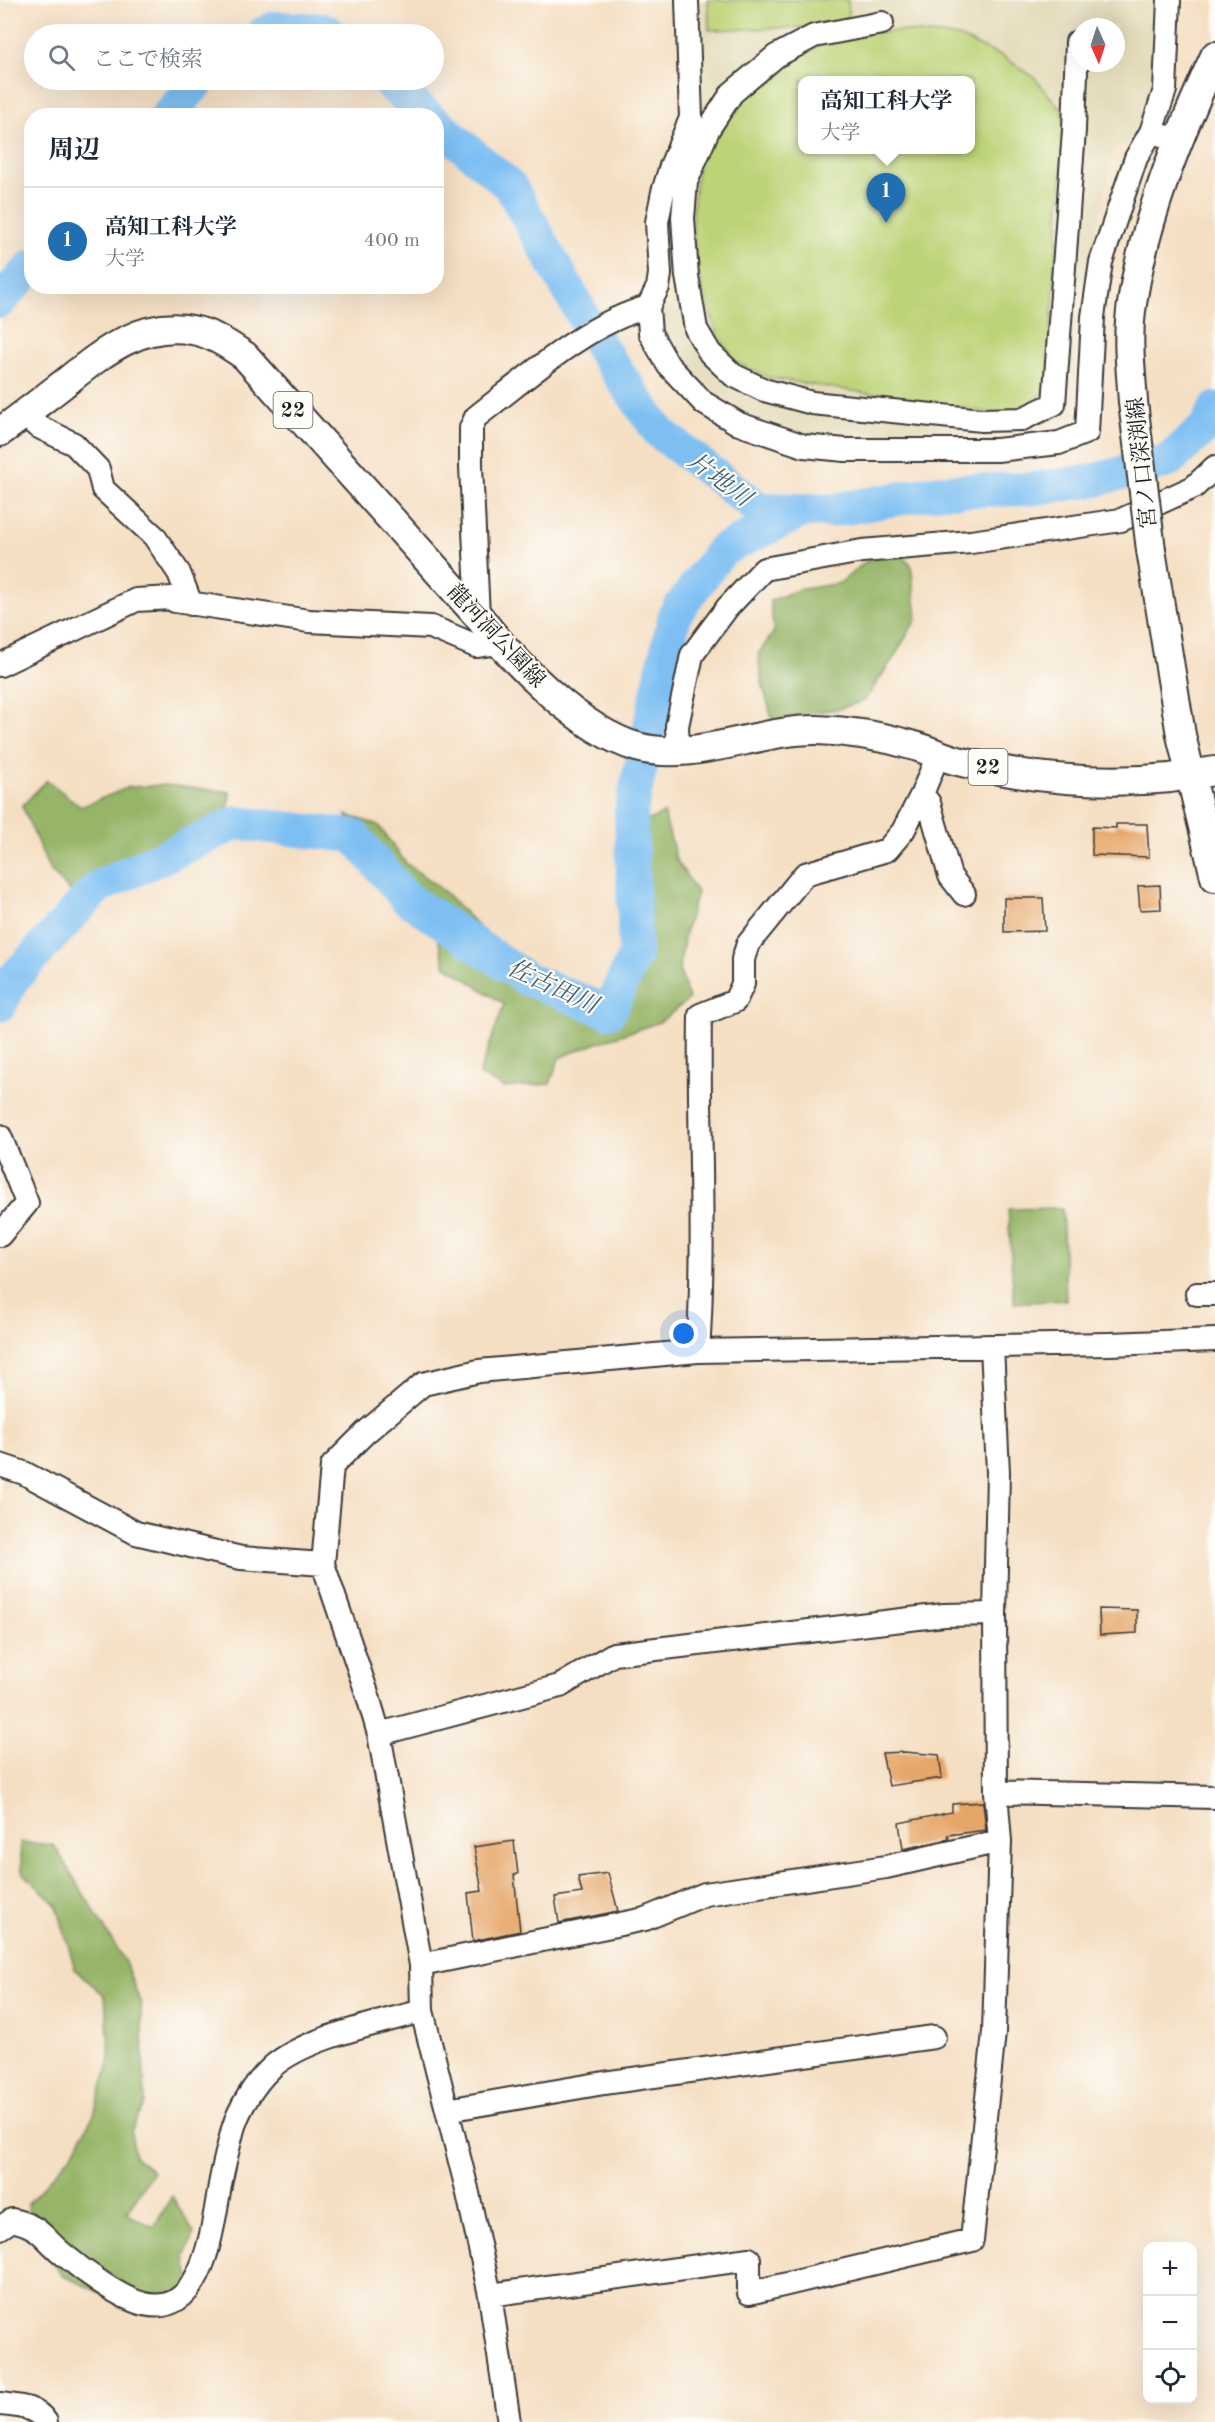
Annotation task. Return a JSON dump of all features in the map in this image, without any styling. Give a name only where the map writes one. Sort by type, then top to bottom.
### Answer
[{"type":"main road","name":"宮ノ口深渕線","points":[[1215,56],[1164,136],[1155,210],[1131,312],[1130,344],[1133,402],[1151,550],[1202,773],[1215,877]]},
{"type":"main road","name":"龍河洞公園線","points":[[0,432],[101,353],[127,339],[145,332],[178,328],[193,330],[216,338],[245,356],[478,616],[498,643],[577,714],[617,739],[638,747],[670,750],[722,746],[789,731],[817,730],[886,738],[959,762],[1054,778],[1093,780],[1168,778],[1202,773]]},
{"type":"street","points":[[687,0],[691,144],[683,218],[687,276],[696,330],[710,353],[733,375],[764,390],[812,403],[982,420],[1022,419],[1054,404],[1074,130],[1076,72]]},
{"type":"street","points":[[882,23],[814,36],[776,56],[732,93],[709,128],[671,166],[657,222],[660,274],[658,287],[648,307],[650,333],[668,366],[704,403],[740,424],[804,446],[845,450],[997,450],[1059,443],[1087,432],[1092,317],[1101,262],[1136,158],[1164,136],[1169,0]]},
{"type":"street","points":[[478,616],[471,466],[471,428],[476,417],[567,348],[625,313],[648,307]]},
{"type":"street","points":[[24,415],[37,426],[74,444],[98,469],[104,489],[154,536],[179,573],[191,604]]},
{"type":"street","points":[[670,750],[692,655],[727,608],[764,569],[862,551],[971,542],[1121,520],[1194,487],[1215,467]]},
{"type":"street","points":[[0,665],[136,600],[172,598],[175,601],[191,604],[309,621],[431,627],[476,646],[498,643]]},
{"type":"street","points":[[698,1351],[702,1298],[700,1016],[735,1001],[742,984],[742,959],[748,944],[806,874],[887,850],[903,831],[938,755]]},
{"type":"street","points":[[922,794],[929,803],[950,876],[964,894]]},
{"type":"street","points":[[0,1136],[27,1203],[0,1235]]},
{"type":"street","points":[[509,2422],[490,2295],[422,2011],[422,1965],[379,1734],[323,1564],[332,1466],[365,1433],[423,1384],[479,1371],[698,1351],[1215,1340]]},
{"type":"street","points":[[490,2295],[749,2259],[749,2293],[972,2240],[994,2032],[1000,1841],[996,1792],[995,1614],[998,1472],[992,1346]]},
{"type":"street","points":[[0,1465],[24,1473],[136,1533],[241,1558],[323,1564]]},
{"type":"street","points":[[379,1734],[560,1686],[614,1654],[944,1615],[995,1614]]},
{"type":"street","points":[[996,1792],[1215,1797]]},
{"type":"street","points":[[422,1965],[645,1919],[705,1894],[886,1867],[1000,1841]]},
{"type":"street","points":[[0,2228],[12,2220],[32,2225],[62,2254],[88,2274],[145,2305],[168,2304],[182,2297],[199,2273],[211,2239],[219,2188],[234,2127],[247,2099],[268,2069],[284,2056],[330,2038],[422,2011]]},
{"type":"street","points":[[447,2110],[604,2084],[934,2037]]},
{"type":"street","points":[[0,2404],[27,2407],[42,2415],[46,2422]]},
{"type":"shaded area","points":[[699,0],[1152,0],[1158,85],[1130,142],[1114,148],[1088,269],[1076,303],[1075,414],[1038,427],[846,441],[789,435],[735,406],[685,372],[669,351],[662,332],[663,316],[676,291],[673,178],[702,121]]},
{"type":"green space","points":[[708,0],[848,0],[849,26],[709,30]]},
{"type":"green space","points":[[903,31],[958,37],[1002,56],[1034,77],[1062,111],[1065,132],[1047,387],[1032,404],[1006,415],[770,378],[735,362],[718,335],[703,292],[694,248],[693,208],[698,163],[727,110],[771,70],[817,46],[857,33]]},
{"type":"green space","points":[[887,544],[911,564],[917,618],[893,659],[865,700],[839,709],[801,714],[773,723],[762,682],[758,654],[774,632],[770,601],[797,590],[840,583]]},
{"type":"green space","points":[[47,780],[81,807],[129,787],[164,785],[230,792],[228,813],[198,839],[141,857],[72,893],[49,869],[22,806]]},
{"type":"green space","points":[[664,813],[676,859],[697,892],[685,933],[679,969],[689,999],[660,1022],[559,1058],[550,1084],[504,1088],[479,1075],[504,1004],[445,965],[440,945],[426,913],[346,815],[378,825],[406,863],[445,892],[480,928],[501,956],[545,984],[583,1002],[615,1001],[630,970],[641,920],[642,867],[634,839],[646,821]]},
{"type":"green space","points":[[1062,1208],[1066,1300],[1014,1303],[1008,1209]]},
{"type":"green space","points":[[20,1842],[54,1845],[125,1962],[141,2004],[145,2103],[131,2132],[135,2157],[153,2171],[126,2214],[154,2227],[172,2196],[194,2233],[185,2257],[193,2292],[127,2305],[63,2276],[33,2239],[27,2205],[72,2154],[94,2114],[110,2059],[105,1996],[75,1969],[57,1906],[22,1872]]},
{"type":"building","points":[[1116,824],[1147,824],[1149,857],[1092,855],[1092,827],[1116,828]]},
{"type":"building","points":[[1160,885],[1161,909],[1140,910],[1138,886]]},
{"type":"building","points":[[1004,898],[1043,898],[1045,931],[1004,932]]},
{"type":"building","points":[[1099,1609],[1137,1610],[1137,1633],[1100,1635]]},
{"type":"building","points":[[882,1753],[939,1755],[942,1778],[889,1786]]},
{"type":"building","points":[[983,1802],[986,1830],[948,1835],[949,1839],[903,1849],[899,1823],[952,1812],[952,1804]]},
{"type":"building","points":[[514,1841],[518,1874],[514,1875],[520,1931],[473,1941],[468,1893],[482,1891],[474,1847]]},
{"type":"building","points":[[608,1873],[618,1911],[559,1923],[555,1897],[582,1893],[578,1877]]},
{"type":"waterway","name":"片地川","points":[[174,108],[191,90]]},
{"type":"waterway","name":"片地川","points":[[398,90],[419,108]]},
{"type":"waterway","name":"片地川","points":[[444,130],[510,186],[601,348],[659,432],[759,509],[829,511],[941,491],[1031,489],[1096,480],[1168,461],[1206,427],[1215,409]]},
{"type":"waterway","name":"片地川","points":[[0,301],[24,275]]},
{"type":"waterway","name":"佐古田川","points":[[0,1005],[14,978],[98,887],[236,823],[354,836],[406,898],[527,979],[609,1012],[635,954],[631,811],[675,614],[722,550],[805,510]]},
{"type":"place","name":"高知工科大学","points":[[886,223]]}]
